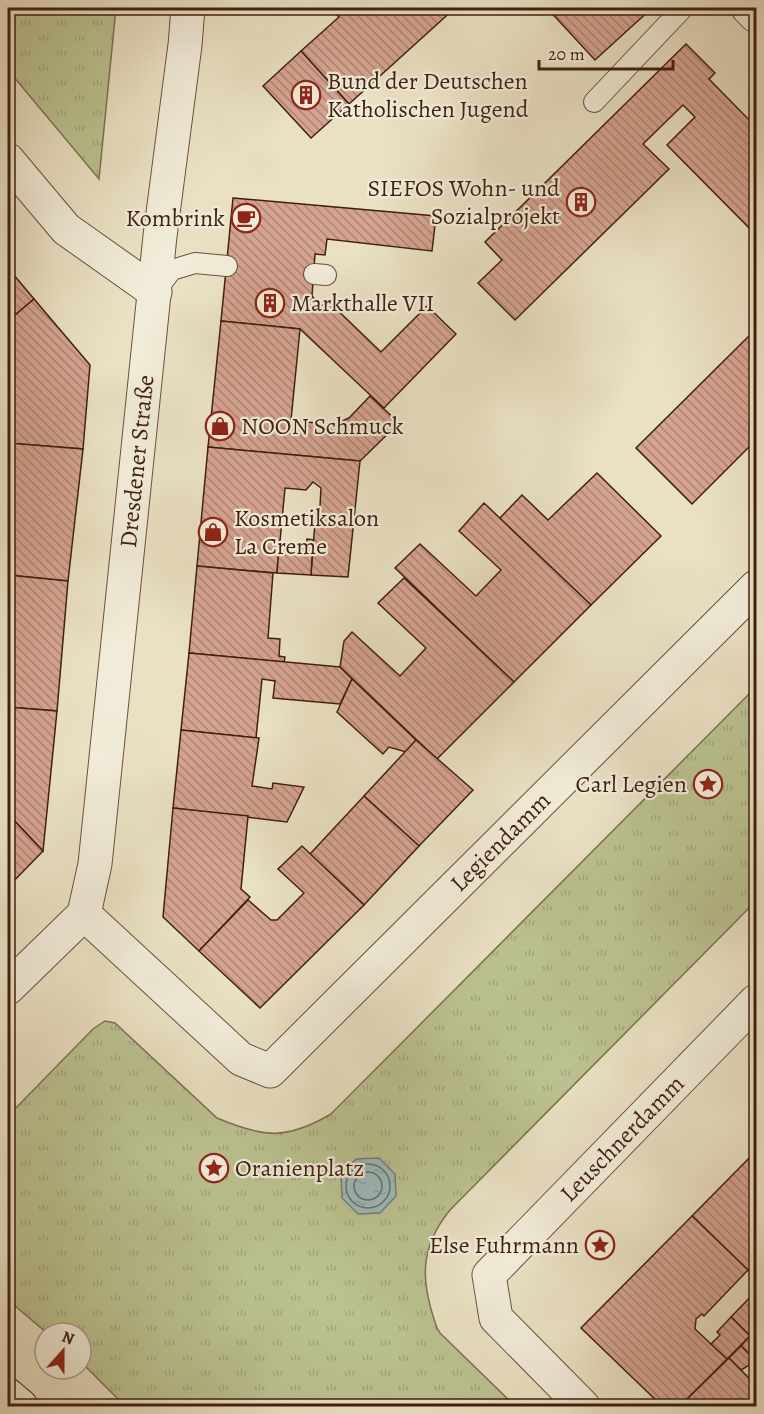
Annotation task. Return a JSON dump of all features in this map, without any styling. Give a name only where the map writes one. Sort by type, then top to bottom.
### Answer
[{"type":"street","name":"Dresdener Straße","points":[[84,914],[95,864],[155,292],[188,8]]},
{"type":"street","points":[[748,8],[756,16]]},
{"type":"street","points":[[8,160],[66,229],[155,292]]},
{"type":"street","name":"Legiendamm","points":[[84,914],[241,1059],[270,1071],[756,587]]},
{"type":"street","points":[[8,988],[84,914]]},
{"type":"street","name":"Leuschnerdamm","points":[[584,1407],[496,1318],[489,1275],[756,1001]]},
{"type":"street","points":[[8,1395],[21,1407]]},
{"type":"lane","points":[[594,102],[683,8]]},
{"type":"lane","points":[[155,292],[172,270],[195,263],[227,266]]},
{"type":"green space","points":[[12,8],[116,8],[99,179],[8,70],[8,12]]},
{"type":"green space","name":"Oranienplatz","points":[[756,687],[756,901],[450,1210],[432,1239],[426,1267],[426,1281],[437,1328],[515,1406],[125,1406],[93,1374],[93,1321],[33,1321],[8,1300],[8,1116],[93,1029],[105,1021],[115,1023],[217,1118],[234,1125],[262,1132],[288,1132],[331,1114]]},
{"type":"water","points":[[379,1158],[395,1174],[396,1196],[380,1213],[358,1214],[342,1198],[341,1175],[356,1159]]},
{"type":"building","name":"Bund der Deutschen Katholischen Jugend","points":[[330,8],[455,8],[349,104],[301,51],[339,17]]},
{"type":"building","points":[[547,8],[652,8],[595,60]]},
{"type":"building","name":"SIEFOS Wohn- und Sozialprojekt","points":[[686,44],[715,73],[709,79],[756,127],[756,235],[667,145],[695,117],[683,105],[643,144],[669,169],[515,320],[478,283],[502,260],[485,242]]},
{"type":"building","name":"Bund der Deutschen Katholischen Jugend","points":[[301,51],[349,104],[311,138],[263,86]]},
{"type":"building","name":"Markthalle VII","points":[[233,198],[436,216],[432,251],[327,239],[325,255],[315,254],[312,296],[321,307],[327,300],[381,352],[427,306],[456,334],[384,408],[300,329],[221,321]]},
{"type":"building","points":[[8,268],[34,299],[8,321]]},
{"type":"building","points":[[34,299],[90,365],[83,449],[8,443],[8,321]]},
{"type":"building","points":[[221,321],[300,329],[291,420],[333,425],[349,418],[370,396],[399,423],[360,461],[208,447]]},
{"type":"building","points":[[756,329],[756,440],[692,504],[636,448]]},
{"type":"building","points":[[8,443],[83,449],[68,581],[8,575]]},
{"type":"building","points":[[208,447],[360,461],[348,577],[311,575],[316,509],[320,506],[321,488],[313,482],[306,490],[285,488],[277,573],[197,566]]},
{"type":"building","points":[[597,473],[661,536],[591,605],[499,519],[522,495],[548,520]]},
{"type":"building","points":[[484,503],[591,605],[514,682],[395,568],[420,544],[476,596],[501,570],[459,531]]},
{"type":"building","points":[[307,539],[313,540],[311,575],[277,573],[279,547],[306,549]]},
{"type":"building","points":[[197,566],[273,573],[268,638],[280,639],[279,656],[285,657],[284,662],[189,653]]},
{"type":"building","points":[[8,575],[68,581],[57,711],[8,707]]},
{"type":"building","points":[[404,578],[514,682],[437,759],[340,667],[344,641],[352,632],[400,676],[426,648],[378,603]]},
{"type":"building","points":[[189,653],[340,667],[352,679],[340,704],[273,698],[275,681],[262,679],[256,738],[181,730]]},
{"type":"building","points":[[352,679],[416,740],[406,752],[389,747],[383,754],[337,712]]},
{"type":"building","points":[[8,707],[57,711],[43,851],[8,814]]},
{"type":"building","points":[[181,730],[259,738],[252,786],[272,789],[273,783],[304,787],[287,822],[173,808]]},
{"type":"building","points":[[416,740],[473,790],[419,846],[364,796]]},
{"type":"building","points":[[364,796],[419,846],[364,905],[310,854]]},
{"type":"building","points":[[173,808],[248,816],[241,889],[250,897],[199,951],[163,917]]},
{"type":"building","points":[[8,814],[43,851],[8,887]]},
{"type":"building","points":[[302,846],[364,905],[260,1008],[199,951],[248,900],[271,920],[277,920],[304,893],[278,869]]},
{"type":"building","points":[[756,1151],[756,1278],[692,1216]]},
{"type":"building","points":[[692,1216],[748,1270],[704,1316],[702,1314],[696,1319],[695,1329],[727,1359],[680,1406],[662,1406],[581,1328]]},
{"type":"building","points":[[756,1291],[756,1329],[750,1336],[731,1317]]},
{"type":"building","points":[[731,1317],[750,1336],[727,1359],[711,1344],[720,1335],[717,1332]]},
{"type":"building","points":[[756,1329],[756,1362],[741,1346]]},
{"type":"building","points":[[741,1346],[756,1361],[741,1370],[729,1358]]},
{"type":"building","points":[[729,1358],[756,1385],[756,1406],[680,1406]]},
{"type":"place","name":"Bund der Deutschen Katholischen Jugend","points":[[306,95]]},
{"type":"place","name":"SIEFOS Wohn- und Sozialprojekt","points":[[581,202]]},
{"type":"place","name":"Kombrink","points":[[246,218]]},
{"type":"place","name":"Markthalle VII","points":[[270,303]]},
{"type":"place","name":"NOON Schmuck","points":[[220,426]]},
{"type":"place","name":"Kosmetiksalon La Creme","points":[[213,532]]},
{"type":"place","name":"Carl Legien","points":[[708,784]]},
{"type":"place","name":"Oranienplatz","points":[[214,1168]]},
{"type":"place","name":"Else Fuhrmann","points":[[600,1245]]}]
